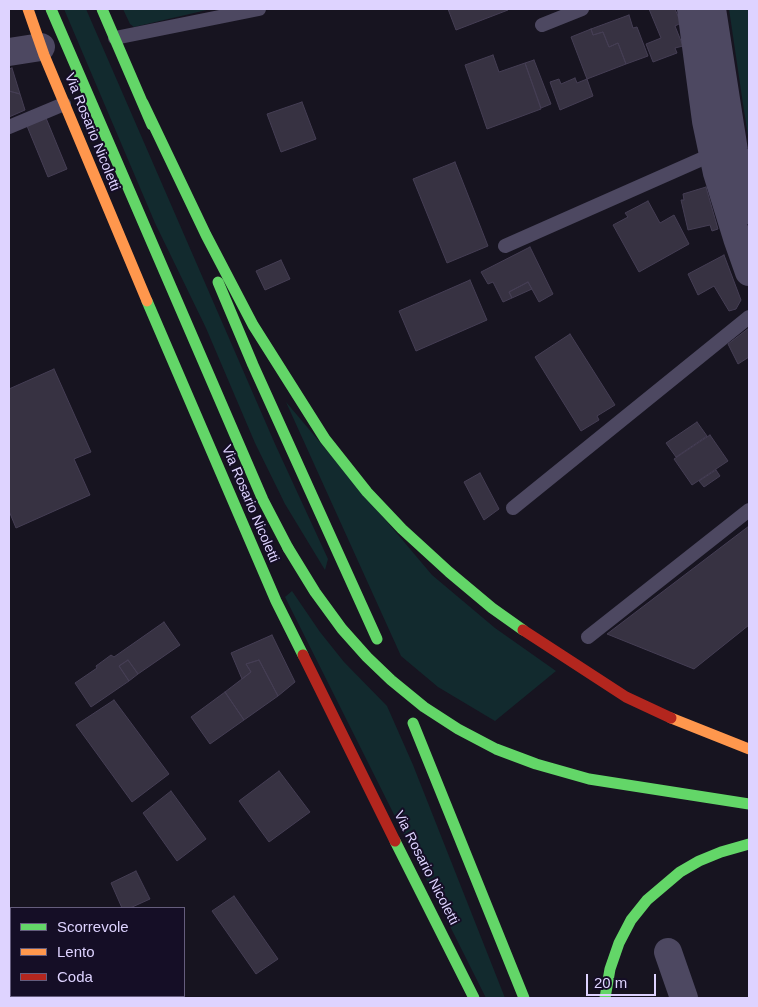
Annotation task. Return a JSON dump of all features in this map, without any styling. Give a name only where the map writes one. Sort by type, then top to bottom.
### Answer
[{"type":"main road","name":"Via Rosario Nicoletti","points":[[28,9],[64,104],[276,601],[474,998]]},
{"type":"main road","points":[[51,9],[263,500],[288,548],[315,592],[342,629],[391,680],[424,707],[458,729],[496,749],[536,764],[588,779],[749,804]]},
{"type":"main road","points":[[102,9],[253,365],[377,639]]},
{"type":"main road","points":[[143,103],[206,235],[253,325],[289,384],[331,446],[367,492],[449,572],[492,608],[539,642],[626,697],[684,724],[749,749]]},
{"type":"main road","points":[[413,723],[524,998]]},
{"type":"main road","points":[[605,998],[610,969],[619,943],[632,920],[648,900],[674,876],[699,861],[749,844]]},
{"type":"street","points":[[691,9],[706,121],[717,173],[749,272]]},
{"type":"street","points":[[712,9],[734,151],[740,181],[749,210]]},
{"type":"street","points":[[9,52],[41,47]]},
{"type":"street","points":[[668,952],[684,998]]},
{"type":"lane","points":[[115,38],[259,9]]},
{"type":"lane","points":[[542,25],[582,9]]},
{"type":"lane","points":[[9,127],[64,104]]},
{"type":"lane","points":[[505,246],[713,154]]},
{"type":"lane","points":[[513,508],[749,317]]},
{"type":"lane","points":[[588,637],[749,510]]},
{"type":"green space","points":[[64,9],[86,9],[275,444],[328,559],[325,570],[285,504],[255,443],[206,328],[155,223]]},
{"type":"green space","points":[[123,9],[211,9],[134,27],[130,24]]},
{"type":"green space","points":[[729,9],[749,9],[749,142],[743,104]]},
{"type":"green space","points":[[286,402],[432,575],[495,628],[556,671],[495,721],[438,687],[401,656]]},
{"type":"green space","points":[[292,591],[320,632],[344,662],[387,706],[413,765],[505,998],[486,998],[285,597]]},
{"type":"building","points":[[448,9],[507,9],[508,10],[456,30]]},
{"type":"building","points":[[649,9],[675,9],[681,23],[675,26],[683,46],[675,48],[677,53],[653,62],[646,44],[661,38]]},
{"type":"building","points":[[629,15],[633,28],[637,27],[648,56],[626,64],[618,43],[609,47],[603,32],[593,35],[591,29]]},
{"type":"building","points":[[591,29],[593,35],[603,32],[609,47],[618,43],[626,64],[587,79],[571,37]]},
{"type":"building","points":[[493,55],[499,72],[525,63],[541,109],[487,129],[465,65]]},
{"type":"building","points":[[534,60],[551,104],[541,108],[525,63]]},
{"type":"building","points":[[12,68],[20,94],[9,91],[9,69]]},
{"type":"building","points":[[575,78],[577,83],[587,79],[593,96],[560,110],[550,82],[559,79],[561,84]]},
{"type":"building","points":[[9,91],[20,94],[25,110],[9,117]]},
{"type":"building","points":[[302,102],[316,139],[281,152],[267,114]]},
{"type":"building","points":[[46,118],[67,169],[48,177],[27,126]]},
{"type":"building","points":[[455,162],[488,246],[447,263],[413,179]]},
{"type":"building","points":[[706,187],[718,229],[712,231],[710,225],[688,230],[681,200],[684,200],[683,194]]},
{"type":"building","points":[[648,201],[660,223],[674,215],[689,244],[639,272],[613,225],[628,217],[625,213]]},
{"type":"building","points":[[530,247],[553,294],[539,302],[528,282],[509,292],[512,298],[503,302],[493,282],[488,284],[481,272]]},
{"type":"building","points":[[724,255],[741,300],[736,309],[729,311],[714,286],[698,295],[688,274]]},
{"type":"building","points":[[281,260],[290,279],[265,290],[256,271]]},
{"type":"building","points":[[470,280],[487,320],[416,351],[399,311]]},
{"type":"building","points":[[528,282],[532,289],[512,298],[509,292]]},
{"type":"building","points":[[749,328],[749,357],[738,364],[728,344]]},
{"type":"building","points":[[570,334],[615,405],[597,416],[599,420],[581,431],[535,357]]},
{"type":"building","points":[[54,369],[91,452],[74,459],[90,495],[16,528],[9,511],[9,389]]},
{"type":"building","points":[[697,422],[707,436],[676,457],[666,443]]},
{"type":"building","points":[[710,435],[728,461],[692,485],[674,459]]},
{"type":"building","points":[[716,470],[720,476],[704,487],[699,481]]},
{"type":"building","points":[[480,473],[499,509],[484,520],[464,482]]},
{"type":"building","points":[[749,526],[749,625],[694,669],[607,634]]},
{"type":"building","points":[[164,622],[180,645],[138,674],[128,660],[119,666],[129,681],[91,707],[75,683],[97,668],[96,666],[111,655],[114,657]]},
{"type":"building","points":[[272,635],[295,682],[278,696],[259,660],[246,664],[251,672],[242,679],[231,653]]},
{"type":"building","points":[[128,660],[138,674],[129,681],[119,666]]},
{"type":"building","points":[[259,660],[278,696],[244,720],[225,692],[251,672],[246,664]]},
{"type":"building","points":[[225,692],[244,720],[210,744],[191,717]]},
{"type":"building","points":[[114,700],[169,774],[132,802],[76,725]]},
{"type":"building","points":[[279,771],[310,812],[269,842],[239,801]]},
{"type":"building","points":[[171,791],[206,839],[177,861],[143,813]]},
{"type":"building","points":[[136,871],[150,899],[132,907],[122,907],[111,883]]},
{"type":"building","points":[[234,896],[278,959],[256,974],[212,911]]},
{"type":"building","points":[[64,997],[102,997],[102,998]]},
{"type":"traffic: fast","points":[[51,9],[263,500],[288,548]]},
{"type":"traffic: fast","points":[[102,9],[152,125]]},
{"type":"traffic: fast","points":[[143,103],[206,235],[253,325],[325,439],[367,492],[402,529],[492,608],[523,630]]},
{"type":"traffic: fast","points":[[218,282],[253,365],[377,639]]},
{"type":"traffic: fast","points":[[147,301],[276,601],[303,655]]},
{"type":"traffic: fast","points":[[288,548],[315,592],[342,629],[367,657],[424,707],[458,729],[496,749],[536,764],[589,779],[749,804]]},
{"type":"traffic: fast","points":[[413,723],[524,998]]},
{"type":"traffic: fast","points":[[395,841],[474,998]]},
{"type":"traffic: fast","points":[[605,998],[610,969],[619,943],[631,920],[647,900],[680,872],[699,861],[749,844]]},
{"type":"traffic: slow","points":[[28,9],[44,55],[147,301]]},
{"type":"traffic: slow","points":[[671,718],[749,749]]},
{"type":"traffic: jam","points":[[523,630],[626,697],[671,718]]},
{"type":"traffic: jam","points":[[303,655],[395,841]]}]
